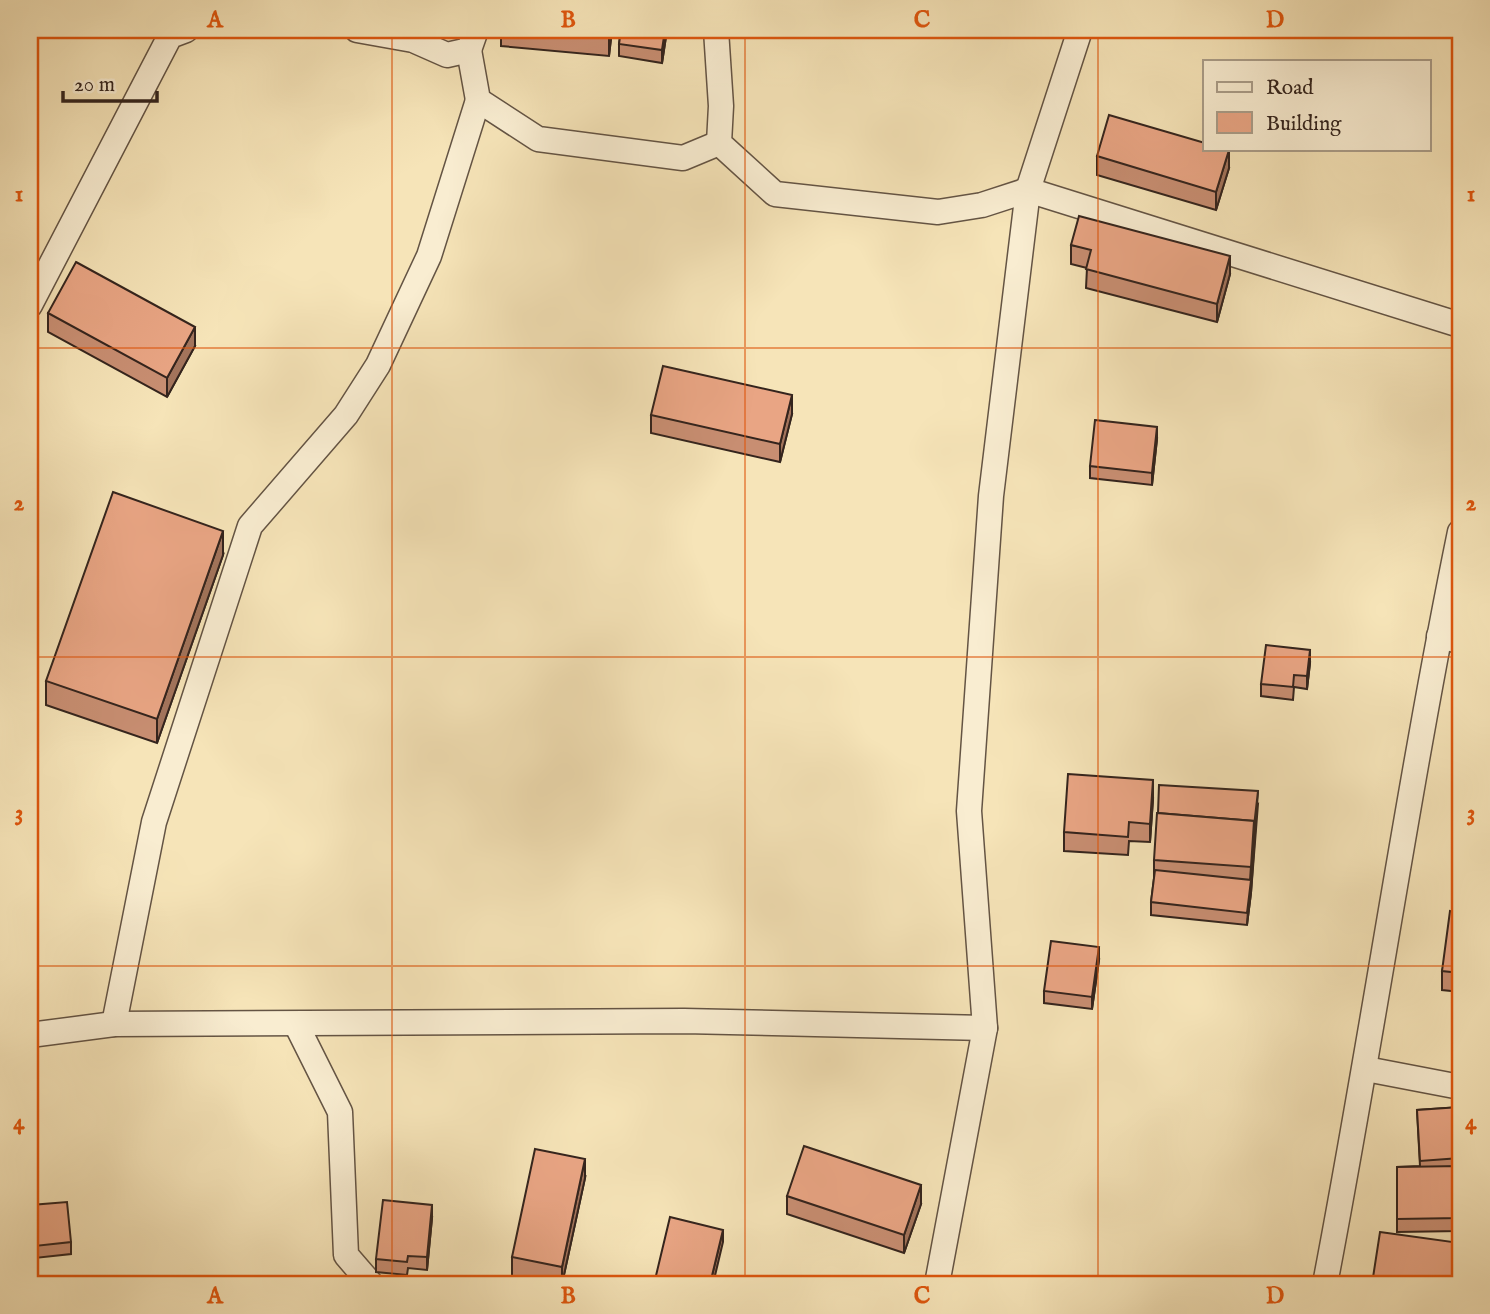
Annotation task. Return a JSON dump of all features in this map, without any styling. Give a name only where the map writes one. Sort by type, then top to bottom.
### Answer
[{"type":"street","points":[[30,305],[170,36],[186,30]]},
{"type":"street","points":[[114,1024],[154,822],[250,526],[346,415],[378,365],[429,256],[478,100],[472,40],[447,55],[414,40],[357,30]]},
{"type":"street","points":[[716,30],[721,106],[719,143]]},
{"type":"street","points":[[937,1284],[985,1028],[969,811],[991,496],[1028,190],[1080,30]]},
{"type":"street","points":[[478,100],[538,139],[683,158],[719,143]]},
{"type":"street","points":[[719,143],[775,194],[938,212],[982,205],[1028,190],[1460,324]]},
{"type":"street","points":[[1325,1284],[1449,639],[1460,532]]},
{"type":"street","points":[[30,1035],[114,1024],[684,1021],[985,1028]]},
{"type":"street","points":[[296,1024],[340,1112],[346,1255],[371,1284]]},
{"type":"street","points":[[1366,1069],[1460,1087]]},
{"type":"building","points":[[527,30],[610,30],[609,38]]},
{"type":"building","points":[[621,30],[665,30],[662,50],[619,44]]},
{"type":"building","points":[[1109,115],[1203,142],[1203,150],[1229,150],[1216,192],[1097,156]]},
{"type":"building","points":[[1079,216],[1230,256],[1217,304],[1086,269],[1091,250],[1071,245]]},
{"type":"building","points":[[76,262],[195,327],[167,378],[48,313]]},
{"type":"building","points":[[663,366],[792,395],[780,444],[651,415]]},
{"type":"building","points":[[1095,420],[1157,427],[1152,473],[1090,466]]},
{"type":"building","points":[[113,492],[223,531],[157,719],[46,681]]},
{"type":"building","points":[[1266,645],[1310,650],[1307,676],[1294,675],[1293,687],[1261,684]]},
{"type":"building","points":[[30,702],[35,703],[30,716]]},
{"type":"building","points":[[1068,774],[1153,780],[1150,824],[1129,822],[1128,837],[1064,832]]},
{"type":"building","points":[[1159,785],[1258,791],[1254,826],[1254,821],[1158,813]]},
{"type":"building","points":[[1157,813],[1254,821],[1251,867],[1154,860]]},
{"type":"building","points":[[1155,870],[1251,880],[1247,913],[1151,902]]},
{"type":"building","points":[[1450,911],[1460,913],[1460,973],[1442,971]]},
{"type":"building","points":[[1051,941],[1099,947],[1092,997],[1044,991]]},
{"type":"building","points":[[1460,1107],[1460,1158],[1420,1161],[1417,1110]]},
{"type":"building","points":[[804,1146],[921,1185],[904,1235],[787,1196]]},
{"type":"building","points":[[535,1149],[585,1159],[562,1267],[512,1257]]},
{"type":"building","points":[[1460,1166],[1460,1218],[1397,1219],[1397,1167]]},
{"type":"building","points":[[383,1200],[432,1205],[427,1257],[408,1256],[407,1262],[376,1259]]},
{"type":"building","points":[[67,1202],[71,1242],[35,1246],[31,1205]]},
{"type":"building","points":[[670,1217],[723,1230],[710,1284],[654,1284]]},
{"type":"building","points":[[1380,1232],[1460,1243],[1460,1284],[1372,1284]]}]
